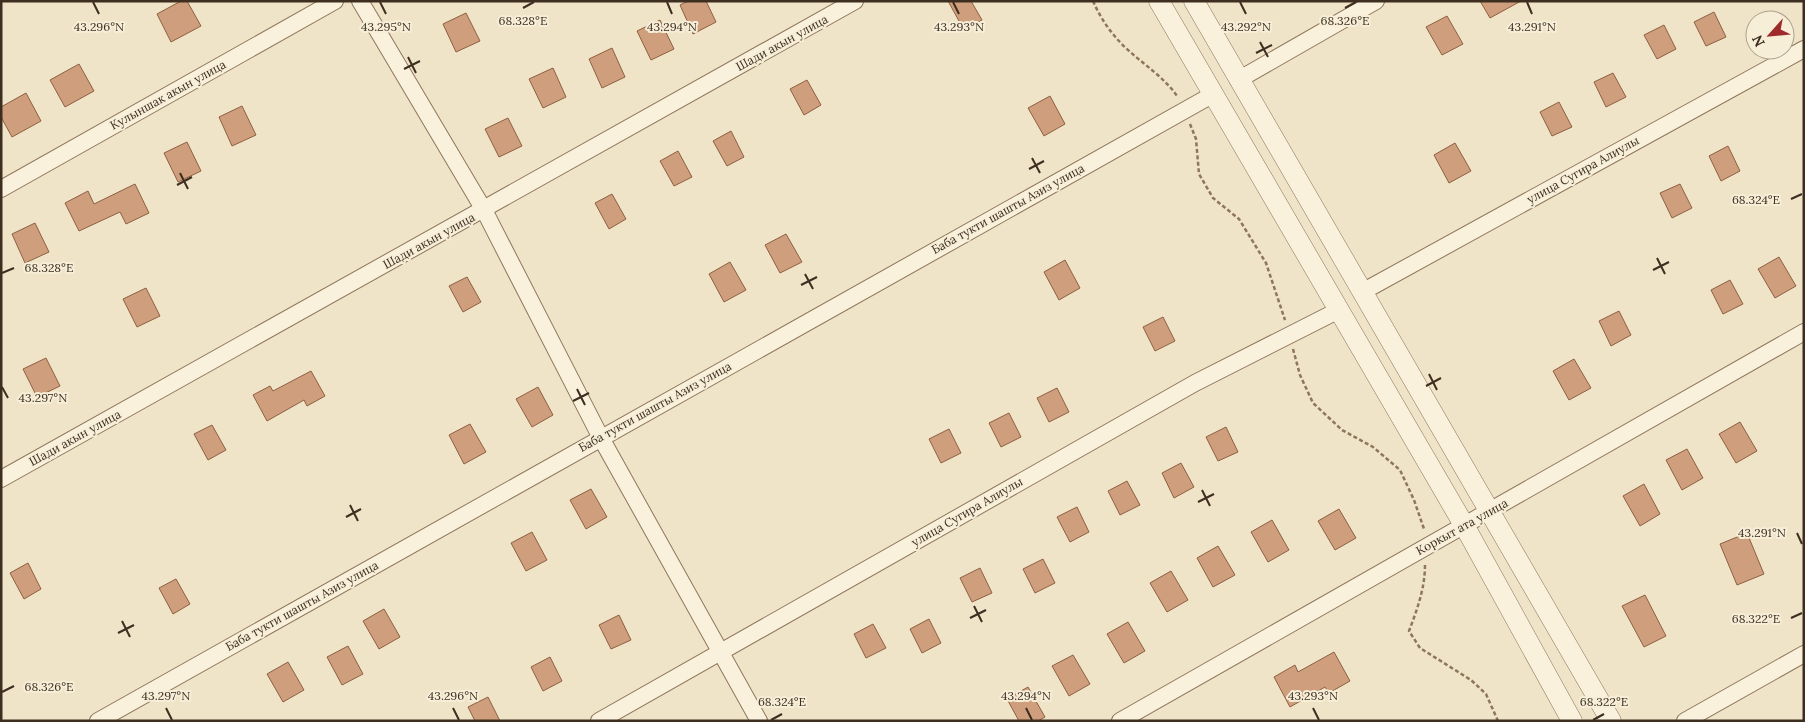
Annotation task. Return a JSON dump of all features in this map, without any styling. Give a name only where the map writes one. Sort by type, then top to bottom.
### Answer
[{"type":"street","name":"Кулыншак акын улица","points":[[1,189],[335,1]]},
{"type":"street","points":[[360,1],[484,210],[601,438],[759,721]]},
{"type":"street","name":"Шади акын улица","points":[[1,479],[855,1]]},
{"type":"street","points":[[1159,1],[1464,525],[1572,721]]},
{"type":"street","points":[[1194,1],[1238,80],[1611,721]]},
{"type":"street","points":[[1238,80],[1376,1]]},
{"type":"street","name":"улица Сугира Алиулы","points":[[1362,292],[1804,49]]},
{"type":"street","name":"Баба тукти шашты Азиз улица","points":[[98,721],[1212,94]]},
{"type":"street","name":"улица Сугира Алиулы","points":[[598,721],[1195,383],[1339,310]]},
{"type":"street","name":"Коркыт ата улица","points":[[1120,721],[1804,332]]},
{"type":"street","points":[[1685,721],[1804,654]]},
{"type":"path","points":[[1093,1],[1098,12],[1118,40],[1169,84],[1185,110],[1196,140],[1199,174],[1213,198],[1239,219],[1266,262],[1300,375],[1313,403],[1342,430],[1373,447],[1400,470],[1414,500],[1424,529],[1425,576],[1418,606],[1409,631],[1420,648],[1471,680],[1486,694],[1498,721]]},
{"type":"building","points":[[181,1],[187,1],[201,26],[171,42],[157,14]]},
{"type":"building","points":[[688,1],[706,1],[716,22],[693,34],[680,5]]},
{"type":"building","points":[[948,1],[971,1],[982,20],[964,30]]},
{"type":"building","points":[[1480,1],[1521,1],[1490,18]]},
{"type":"building","points":[[1714,12],[1726,37],[1706,46],[1694,22]]},
{"type":"building","points":[[466,13],[480,41],[456,52],[443,24]]},
{"type":"building","points":[[1447,16],[1463,44],[1442,55],[1426,27]]},
{"type":"building","points":[[660,20],[674,49],[651,60],[637,31]]},
{"type":"building","points":[[1664,25],[1676,49],[1657,59],[1644,35]]},
{"type":"building","points":[[612,48],[625,77],[602,88],[589,59]]},
{"type":"building","points":[[79,64],[94,91],[65,107],[50,80]]},
{"type":"building","points":[[553,68],[566,97],[543,108],[529,79]]},
{"type":"building","points":[[1613,73],[1626,97],[1606,107],[1594,82]]},
{"type":"building","points":[[807,80],[821,105],[804,115],[790,89]]},
{"type":"building","points":[[26,93],[41,121],[12,137],[1,117],[1,107]]},
{"type":"building","points":[[1050,96],[1065,124],[1044,136],[1028,108]]},
{"type":"building","points":[[1559,102],[1572,127],[1552,136],[1540,112]]},
{"type":"building","points":[[242,106],[256,135],[232,146],[219,117]]},
{"type":"building","points":[[508,118],[522,146],[499,157],[485,129]]},
{"type":"building","points":[[731,131],[744,157],[727,166],[713,141]]},
{"type":"building","points":[[187,142],[201,171],[178,182],[164,153]]},
{"type":"building","points":[[1455,143],[1471,171],[1449,183],[1434,155]]},
{"type":"building","points":[[1728,146],[1740,171],[1721,181],[1709,156]]},
{"type":"building","points":[[678,151],[692,177],[674,186],[660,161]]},
{"type":"building","points":[[135,184],[149,213],[126,224],[120,212],[79,231],[65,203],[88,191],[94,204]]},
{"type":"building","points":[[1680,184],[1692,208],[1672,218],[1660,193]]},
{"type":"building","points":[[612,194],[626,219],[609,229],[595,203]]},
{"type":"building","points":[[35,223],[49,252],[25,263],[12,234]]},
{"type":"building","points":[[786,234],[802,262],[780,273],[765,245]]},
{"type":"building","points":[[1779,257],[1796,286],[1775,298],[1758,269]]},
{"type":"building","points":[[1065,260],[1080,288],[1059,300],[1044,272]]},
{"type":"building","points":[[730,262],[746,290],[724,302],[709,274]]},
{"type":"building","points":[[467,277],[481,302],[463,312],[449,286]]},
{"type":"building","points":[[1730,280],[1743,304],[1723,314],[1711,290]]},
{"type":"building","points":[[146,288],[160,316],[137,327],[123,299]]},
{"type":"building","points":[[1619,311],[1631,335],[1611,346],[1599,321]]},
{"type":"building","points":[[1163,317],[1175,341],[1155,351],[1143,327]]},
{"type":"building","points":[[46,358],[60,386],[37,397],[23,369]]},
{"type":"building","points":[[1574,359],[1591,388],[1569,400],[1553,371]]},
{"type":"building","points":[[311,371],[325,396],[307,406],[304,400],[267,421],[253,395],[270,386],[273,391]]},
{"type":"building","points":[[538,387],[553,415],[532,427],[516,399]]},
{"type":"building","points":[[1057,388],[1069,412],[1049,422],[1037,398]]},
{"type":"building","points":[[1009,413],[1021,437],[1001,447],[989,423]]},
{"type":"building","points":[[1740,422],[1757,451],[1736,463],[1719,434]]},
{"type":"building","points":[[470,424],[486,452],[464,464],[449,435]]},
{"type":"building","points":[[212,425],[226,450],[208,460],[194,434]]},
{"type":"building","points":[[1226,427],[1238,452],[1218,461],[1206,437]]},
{"type":"building","points":[[949,429],[961,453],[941,463],[929,439]]},
{"type":"building","points":[[1687,449],[1703,478],[1682,490],[1666,460]]},
{"type":"building","points":[[1181,463],[1194,487],[1174,498],[1162,473]]},
{"type":"building","points":[[1127,481],[1140,505],[1120,515],[1108,491]]},
{"type":"building","points":[[1644,484],[1660,514],[1640,526],[1623,496]]},
{"type":"building","points":[[591,489],[607,517],[586,529],[570,500]]},
{"type":"building","points":[[1077,507],[1089,532],[1070,542],[1057,517]]},
{"type":"building","points":[[1339,509],[1356,538],[1335,550],[1318,521]]},
{"type":"building","points":[[1272,520],[1289,550],[1268,562],[1251,532]]},
{"type":"building","points":[[532,532],[547,560],[526,571],[511,543]]},
{"type":"building","points":[[1747,533],[1764,574],[1737,585],[1720,544]]},
{"type":"building","points":[[1218,546],[1235,575],[1213,587],[1197,558]]},
{"type":"building","points":[[1043,559],[1055,583],[1035,593],[1023,569]]},
{"type":"building","points":[[28,563],[41,589],[24,599],[10,573]]},
{"type":"building","points":[[980,568],[992,593],[972,602],[960,578]]},
{"type":"building","points":[[1171,571],[1188,600],[1167,612],[1150,583]]},
{"type":"building","points":[[176,579],[190,604],[173,614],[159,588]]},
{"type":"building","points":[[1645,595],[1666,636],[1644,647],[1622,606]]},
{"type":"building","points":[[384,609],[400,637],[379,649],[363,621]]},
{"type":"building","points":[[619,615],[631,640],[611,649],[599,625]]},
{"type":"building","points":[[929,619],[941,643],[922,653],[910,629]]},
{"type":"building","points":[[1128,622],[1145,651],[1124,663],[1107,634]]},
{"type":"building","points":[[873,624],[886,648],[866,658],[854,634]]},
{"type":"building","points":[[348,646],[363,674],[342,685],[327,657]]},
{"type":"building","points":[[1334,652],[1350,681],[1329,693],[1325,687],[1290,707],[1274,677],[1295,665],[1298,672]]},
{"type":"building","points":[[1073,655],[1090,684],[1069,696],[1052,666]]},
{"type":"building","points":[[550,657],[562,681],[543,691],[531,667]]},
{"type":"building","points":[[288,662],[304,690],[283,702],[267,674]]},
{"type":"building","points":[[1028,687],[1045,717],[1038,721],[1019,721],[1007,699]]},
{"type":"building","points":[[488,697],[500,721],[475,721],[468,707]]}]
